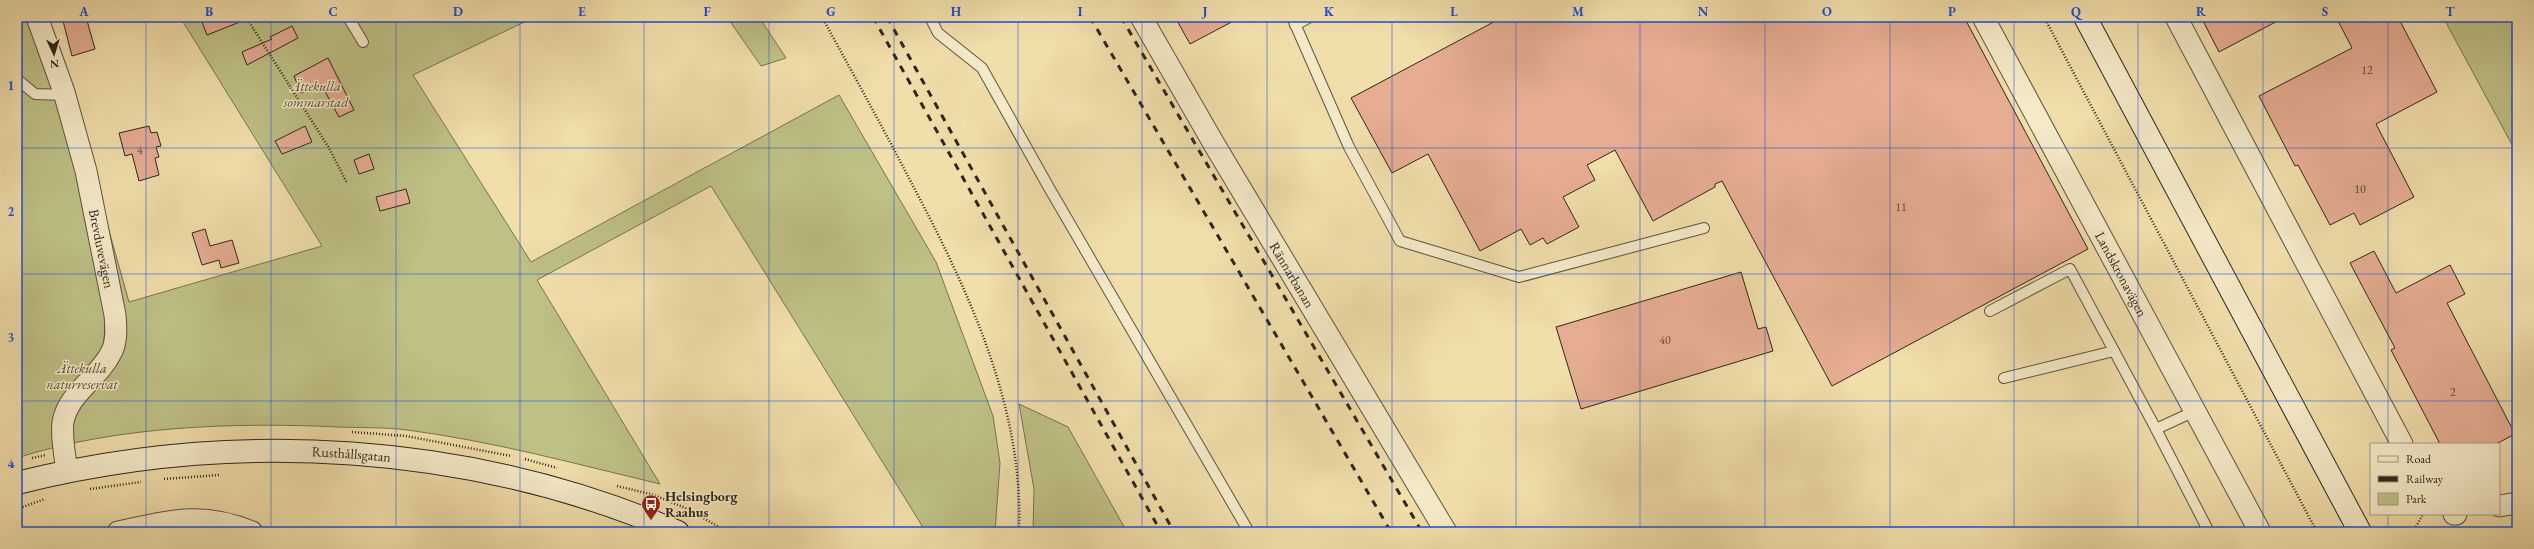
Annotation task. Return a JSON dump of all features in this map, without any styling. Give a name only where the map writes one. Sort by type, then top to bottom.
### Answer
[{"type":"main road","points":[[2085,17],[2360,532]]},
{"type":"main road","name":"Rusthållsgatan","points":[[17,483],[67,471],[154,458],[253,451],[358,454],[467,467],[533,482],[651,521],[678,532]]},
{"type":"street","name":"Brevduvevägen","points":[[37,17],[64,95],[86,171],[116,315],[116,334],[112,351],[104,365],[68,407],[63,422],[67,471]]},
{"type":"street","name":"Rännarbanan","points":[[1141,17],[1214,144],[1446,532]]},
{"type":"street","name":"Landskronavägen","points":[[1983,17],[2260,532]]},
{"type":"street","points":[[2176,17],[2401,443]]},
{"type":"street","points":[[2500,506],[2517,503]]},
{"type":"street","points":[[118,532],[198,518],[222,521],[252,532]]},
{"type":"lane","points":[[348,17],[363,42]]},
{"type":"lane","points":[[930,17],[938,33],[982,68],[1048,186],[1249,532]]},
{"type":"lane","points":[[1310,17],[1294,21],[1349,147],[1400,241],[1519,277],[1704,228]]},
{"type":"lane","points":[[17,79],[35,94],[64,95]]},
{"type":"lane","points":[[1990,311],[2070,269],[2156,429],[2209,532]]},
{"type":"lane","points":[[2004,378],[2114,351]]},
{"type":"lane","points":[[2156,429],[2195,411]]},
{"type":"path","points":[[246,17],[329,148],[347,183]]},
{"type":"path","points":[[822,17],[940,238],[978,322],[1001,387],[1015,449],[1020,501],[1019,532]]},
{"type":"path","points":[[2044,17],[2317,532]]},
{"type":"path","points":[[159,480],[225,474]]},
{"type":"path","points":[[82,491],[143,482]]},
{"type":"path","points":[[17,509],[51,498]]},
{"type":"path","points":[[2413,532],[2422,515]]},
{"type":"green space","points":[[17,17],[49,17],[129,302],[322,246],[180,17],[535,17],[413,75],[531,262],[839,95],[936,262],[993,416],[1000,463],[995,532],[926,532],[711,186],[537,280],[660,484],[471,440],[407,430],[381,428],[259,425],[176,429],[94,439],[55,447],[17,458]]},
{"type":"green space","points":[[727,17],[759,17],[786,58],[761,66]]},
{"type":"green space","points":[[2443,17],[2517,17],[2517,154]]},
{"type":"green space","points":[[1019,404],[1068,427],[1127,532],[1033,532],[1034,489]]},
{"type":"building","points":[[62,17],[86,17],[95,49],[72,56]]},
{"type":"building","points":[[200,17],[250,17],[250,18],[207,35]]},
{"type":"building","points":[[1175,17],[1241,17],[1190,44]]},
{"type":"building","points":[[1503,17],[1964,17],[2088,249],[1832,386],[1722,181],[1715,184],[1715,187],[1653,221],[1615,150],[1587,165],[1595,180],[1563,197],[1579,227],[1547,244],[1543,238],[1530,245],[1521,229],[1480,251],[1428,154],[1392,173],[1351,98]]},
{"type":"building","points":[[2201,17],[2285,17],[2219,52]]},
{"type":"building","points":[[2336,17],[2398,17],[2437,92],[2376,124],[2414,197],[2360,225],[2354,213],[2330,225],[2298,165],[2295,166],[2259,96],[2352,48]]},
{"type":"building","points":[[292,26],[298,38],[247,65],[242,52],[272,39],[270,37]]},
{"type":"building","points":[[328,58],[354,110],[339,117],[321,84],[301,93],[294,76]]},
{"type":"building","points":[[149,126],[151,133],[157,132],[161,146],[156,147],[159,157],[155,158],[159,175],[139,181],[132,154],[125,156],[119,133]]},
{"type":"building","points":[[305,126],[312,142],[282,154],[275,141]]},
{"type":"building","points":[[369,154],[374,169],[359,174],[354,160]]},
{"type":"building","points":[[406,189],[410,203],[380,211],[376,197]]},
{"type":"building","points":[[205,229],[210,246],[232,240],[239,263],[221,268],[219,260],[202,265],[192,233]]},
{"type":"building","points":[[2374,251],[2396,293],[2450,265],[2465,294],[2447,303],[2515,434],[2498,443],[2439,443],[2391,350],[2395,348],[2350,263]]},
{"type":"building","points":[[1741,272],[1758,329],[1766,327],[1773,351],[1581,409],[1556,327]]},
{"type":"railway","points":[[873,17],[1161,532]]},
{"type":"railway","points":[[887,17],[1174,532]]},
{"type":"railway","points":[[1090,17],[1391,532]]},
{"type":"railway","points":[[1121,17],[1422,532]]},
{"type":"place","name":"Helsingborg Raahus","points":[[651,521]]},
{"type":"park label","name":"Ättekulla sommarstad","points":[[316,94]]},
{"type":"park label","name":"Ättekulla naturreservat","points":[[82,376]]}]
